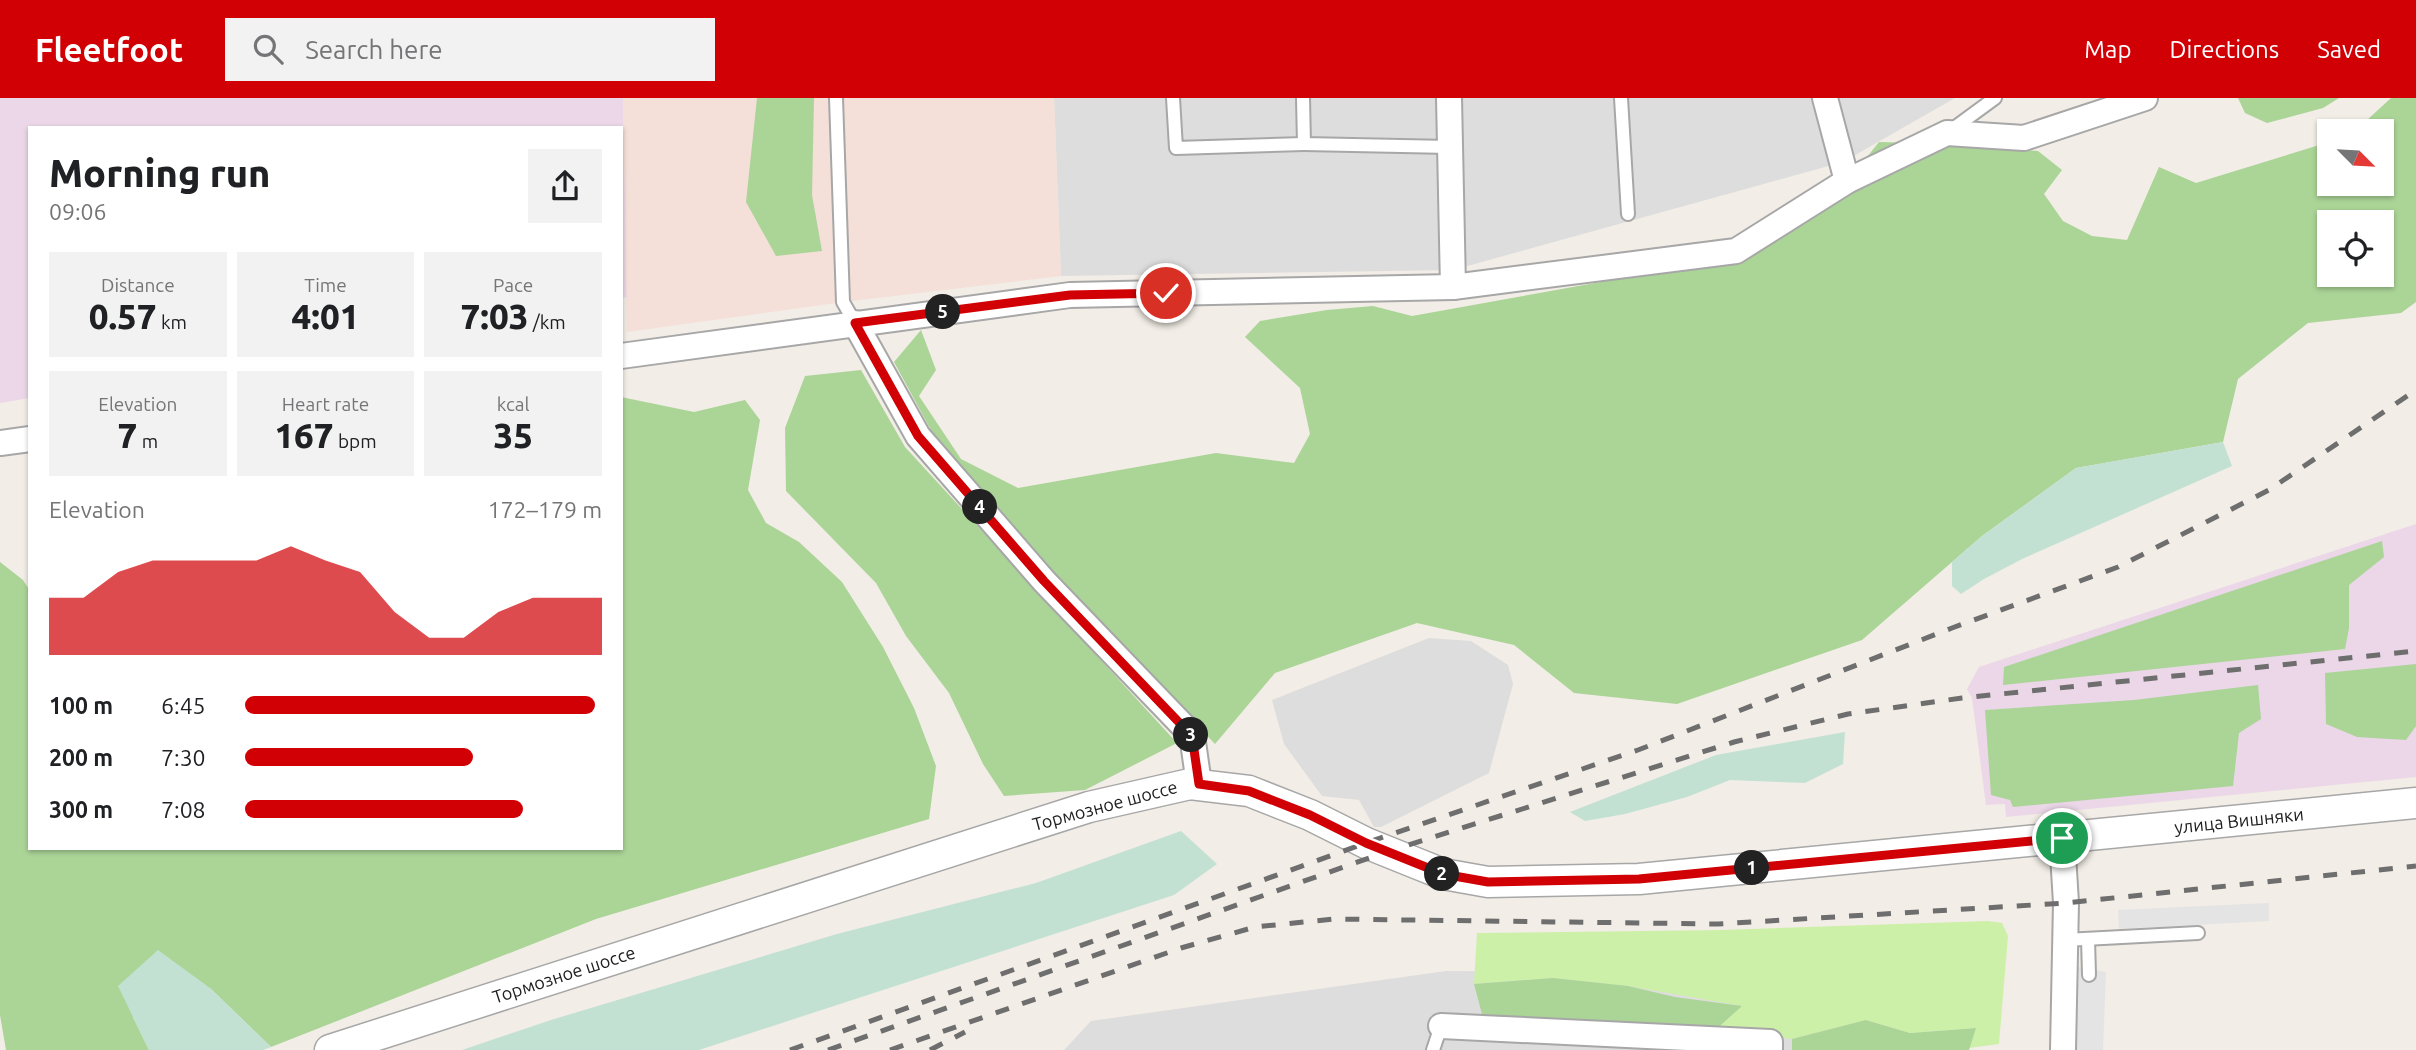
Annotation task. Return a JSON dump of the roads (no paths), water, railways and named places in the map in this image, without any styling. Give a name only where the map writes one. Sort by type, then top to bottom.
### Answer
[{"type":"street","points":[[1449,98],[1453,287]]},
{"type":"street","points":[[1825,98],[1847,181]]},
{"type":"street","points":[[623,356],[1070,295],[1453,287],[1736,251],[1847,181],[1947,133],[2024,138],[2145,98]]},
{"type":"street","points":[[855,323],[918,436],[1044,581],[1192,736],[1199,784]]},
{"type":"street","points":[[0,443],[28,439]]},
{"type":"street","name":"Тормозное шоссе","points":[[330,1050],[1089,807],[1190,784],[1249,791],[1443,874],[1488,882],[1639,879],[2062,838]]},
{"type":"street","name":"улица Вишняки","points":[[2062,838],[2416,803]]},
{"type":"street","points":[[2062,838],[2066,903],[2076,939],[2063,1050]]},
{"type":"street","points":[[1441,1026],[1770,1042],[1770,1050]]},
{"type":"lane","points":[[836,98],[843,302],[855,323]]},
{"type":"lane","points":[[1173,98],[1176,148],[1304,144],[1450,148]]},
{"type":"lane","points":[[1303,98],[1304,144]]},
{"type":"lane","points":[[1621,98],[1628,214]]},
{"type":"lane","points":[[1947,133],[1995,98]]},
{"type":"lane","points":[[2088,975],[2076,939],[2198,933]]},
{"type":"lane","points":[[1433,1050],[1441,1026]]},
{"type":"railway","points":[[790,1050],[1366,843],[1638,750],[1952,628],[2118,567],[2269,490],[2416,390]]},
{"type":"railway","points":[[828,1050],[1386,852],[1734,742],[1848,714],[1962,698],[2416,651]]},
{"type":"railway","points":[[890,1050],[1181,948],[1255,927],[1334,919],[1718,924],[2066,903],[2416,866]]},
{"type":"railway","points":[[930,1050],[965,1032]]}]
